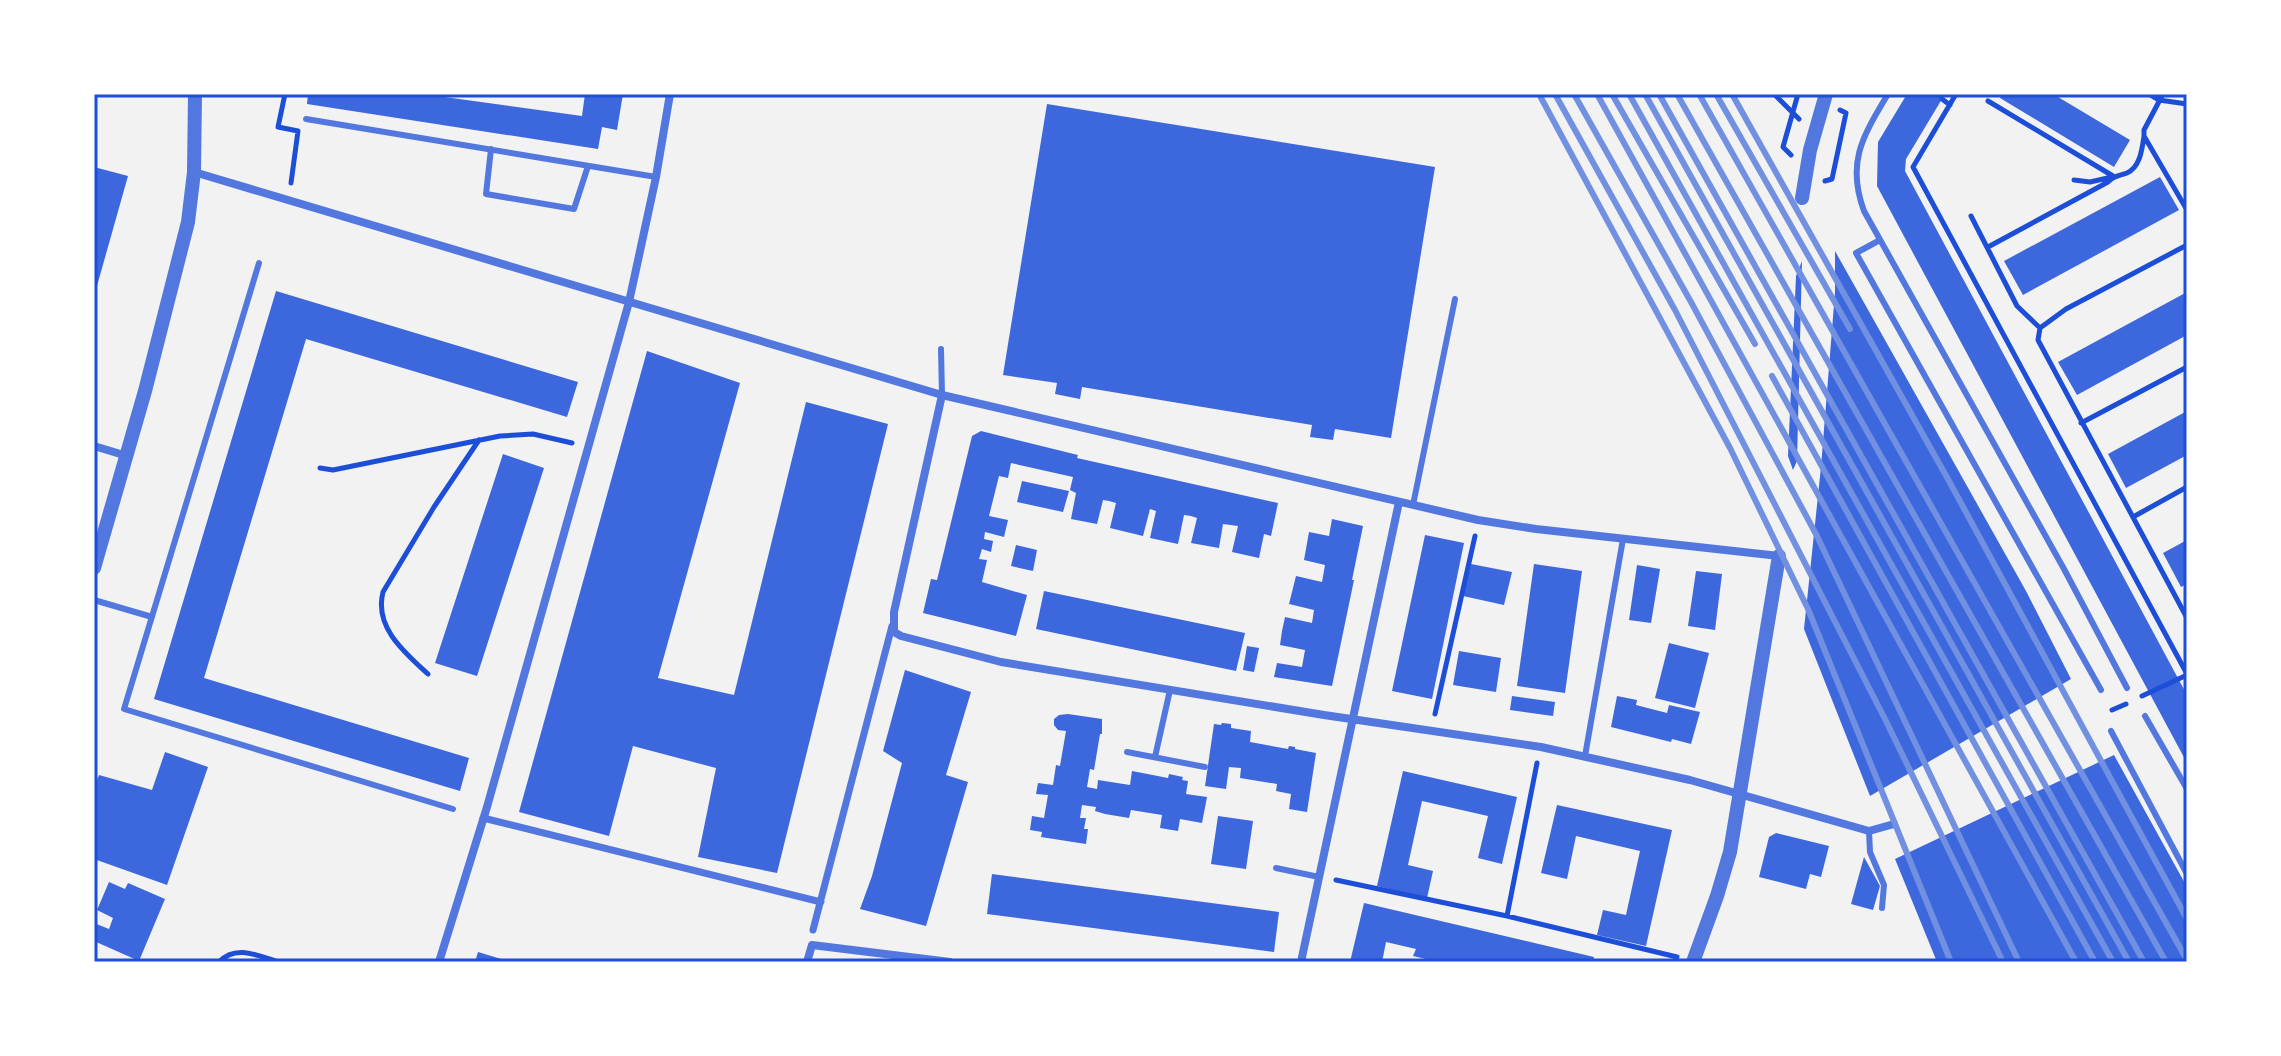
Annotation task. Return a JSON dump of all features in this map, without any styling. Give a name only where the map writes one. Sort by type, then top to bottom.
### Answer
[{"type":"street","points":[[94,568],[127,456],[188,222],[194,172],[195,94]]},
{"type":"street","points":[[439,962],[483,818],[629,302],[670,94]]},
{"type":"street","points":[[1802,198],[1810,150],[1826,94]]},
{"type":"street","points":[[194,172],[942,395],[1478,520],[1779,556],[1730,852],[1695,962]]},
{"type":"street","points":[[813,930],[892,626],[942,395]]},
{"type":"street","points":[[94,446],[127,456]]},
{"type":"street","points":[[1301,962],[1399,502]]},
{"type":"street","points":[[892,626],[894,632],[901,636],[1001,662],[1541,747],[1650,770],[1869,831],[1894,824]]},
{"type":"street","points":[[483,818],[821,902]]},
{"type":"street","points":[[807,962],[812,945],[950,962]]},
{"type":"lane","points":[[1888,94],[1861,142],[1856,189],[1864,211],[2127,688]]},
{"type":"lane","points":[[306,119],[656,177]]},
{"type":"lane","points":[[491,149],[486,194],[574,209],[588,166]]},
{"type":"lane","points":[[1880,240],[1856,253],[2101,690]]},
{"type":"lane","points":[[259,263],[124,709],[453,809]]},
{"type":"lane","points":[[1413,505],[1455,299]]},
{"type":"lane","points":[[941,349],[942,395]]},
{"type":"lane","points":[[1585,756],[1623,539]]},
{"type":"lane","points":[[94,600],[152,617]]},
{"type":"lane","points":[[1155,757],[1170,690]]},
{"type":"lane","points":[[2145,716],[2187,789]]},
{"type":"lane","points":[[2111,731],[2187,874]]},
{"type":"lane","points":[[1127,752],[1205,767]]},
{"type":"lane","points":[[1869,831],[1870,852],[1884,885],[1882,908]]},
{"type":"lane","points":[[1276,868],[1319,877]]},
{"type":"path","points":[[285,94],[278,127],[298,131],[288,199]]},
{"type":"path","points":[[1774,94],[1791,113]]},
{"type":"path","points":[[1791,155],[1783,147],[1798,94]]},
{"type":"path","points":[[1956,94],[1913,167],[2187,675],[2112,710]]},
{"type":"path","points":[[2149,94],[2187,104]]},
{"type":"path","points":[[2074,180],[2090,182],[2133,170],[2138,162],[2144,130],[2161,97]]},
{"type":"path","points":[[1942,99],[1950,105]]},
{"type":"path","points":[[1988,101],[2113,176]]},
{"type":"path","points":[[1825,181],[1832,179],[1841,133]]},
{"type":"path","points":[[2144,136],[2187,210]]},
{"type":"path","points":[[1990,250],[2108,182],[2113,176]]},
{"type":"path","points":[[1971,216],[2017,306],[2040,328]]},
{"type":"path","points":[[2186,616],[2038,340],[2040,328],[2066,309],[2187,245]]},
{"type":"path","points":[[2081,423],[2187,367]]},
{"type":"path","points":[[320,468],[333,470],[479,440],[533,434],[588,448]]},
{"type":"path","points":[[428,674],[402,651],[383,622],[379,607],[383,592],[412,543],[479,440]]},
{"type":"path","points":[[2133,517],[2187,487]]},
{"type":"path","points":[[1431,730],[1478,520]]},
{"type":"path","points":[[1507,916],[1541,747]]},
{"type":"path","points":[[1319,877],[1507,916],[1695,962]]},
{"type":"path","points":[[219,962],[230,953],[243,952],[279,962]]},
{"type":"building","points":[[308,94],[423,94],[582,116],[585,94],[623,94],[617,130],[602,127],[598,149],[307,104]]},
{"type":"building","points":[[1907,94],[1945,94],[1906,159],[1905,171],[2187,695],[2187,763],[1877,186],[1878,142]]},
{"type":"building","points":[[2002,94],[2053,94],[2130,140],[2114,167],[2000,98]]},
{"type":"building","points":[[1047,104],[1435,167],[1391,438],[1335,429],[1333,440],[1310,437],[1312,425],[1082,387],[1080,399],[1055,394],[1057,383],[1003,375]]},
{"type":"building","points":[[94,167],[128,176],[95,293],[94,293]]},
{"type":"building","points":[[2160,177],[2179,210],[2023,295],[2004,261]]},
{"type":"building","points":[[1835,251],[2026,591],[2071,679],[1870,796],[1804,629],[1821,467],[1835,292]]},
{"type":"building","points":[[1802,261],[1797,461],[1793,470],[1788,456],[1796,276]]},
{"type":"building","points":[[276,291],[578,382],[567,417],[306,339],[204,678],[469,758],[460,791],[154,699]]},
{"type":"building","points":[[2187,292],[2187,335],[2077,395],[2058,362]]},
{"type":"building","points":[[647,351],[740,383],[658,678],[734,695],[806,402],[888,424],[777,873],[698,857],[716,768],[633,746],[609,836],[519,812]]},
{"type":"building","points":[[2187,411],[2187,455],[2126,488],[2108,454]]},
{"type":"building","points":[[981,431],[1078,455],[1077,458],[1278,503],[1271,536],[1264,534],[1259,558],[1232,552],[1238,526],[1223,524],[1219,548],[1191,543],[1197,518],[1191,516],[1184,515],[1178,544],[1150,538],[1156,511],[1150,509],[1143,536],[1110,528],[1116,503],[1109,501],[1103,500],[1097,524],[1071,519],[1076,493],[1070,490],[1073,477],[1011,463],[1008,478],[999,476],[989,516],[1008,520],[1004,537],[985,532],[984,539],[993,541],[991,552],[982,549],[979,559],[987,560],[982,582],[1027,595],[1016,636],[923,613],[931,579],[937,580],[972,436]]},
{"type":"building","points":[[503,454],[544,468],[477,676],[435,663]]},
{"type":"building","points":[[1022,481],[1069,491],[1063,512],[1017,502]]},
{"type":"building","points":[[1332,519],[1363,526],[1332,686],[1274,677],[1277,663],[1302,667],[1305,650],[1280,645],[1282,631],[1285,617],[1312,623],[1314,610],[1289,604],[1296,576],[1322,582],[1325,565],[1304,560],[1309,532],[1329,536]]},
{"type":"building","points":[[1425,535],[1464,543],[1432,699],[1392,691]]},
{"type":"building","points":[[2187,540],[2187,584],[2181,587],[2163,553]]},
{"type":"building","points":[[1016,545],[1037,550],[1033,571],[1011,566]]},
{"type":"building","points":[[1471,564],[1512,572],[1504,605],[1463,596]]},
{"type":"building","points":[[1534,564],[1582,571],[1565,693],[1517,686]]},
{"type":"building","points":[[1637,565],[1660,569],[1651,623],[1629,620]]},
{"type":"building","points":[[1696,571],[1722,574],[1715,630],[1688,626]]},
{"type":"building","points":[[1044,591],[1245,633],[1236,671],[1036,629]]},
{"type":"building","points":[[1669,643],[1709,653],[1695,708],[1655,698]]},
{"type":"building","points":[[1247,646],[1259,648],[1254,672],[1243,670]]},
{"type":"building","points":[[1459,651],[1501,658],[1496,692],[1453,685]]},
{"type":"building","points":[[905,670],[971,692],[946,775],[968,782],[926,926],[860,909],[872,876],[902,763],[883,751]]},
{"type":"building","points":[[1512,696],[1555,702],[1553,716],[1510,710]]},
{"type":"building","points":[[1617,696],[1637,700],[1636,705],[1667,713],[1669,705],[1700,712],[1691,744],[1611,727]]},
{"type":"building","points":[[1068,714],[1102,719],[1102,734],[1087,787],[1097,789],[1098,780],[1130,785],[1132,771],[1168,778],[1169,774],[1183,777],[1182,780],[1188,781],[1186,794],[1207,797],[1202,823],[1180,819],[1178,831],[1160,828],[1162,815],[1131,810],[1129,818],[1105,814],[1095,811],[1096,807],[1082,805],[1080,818],[1086,818],[1084,829],[1088,829],[1086,844],[1041,837],[1042,832],[1030,830],[1032,816],[1044,818],[1048,795],[1036,794],[1038,783],[1053,785],[1056,765],[1060,766],[1066,731],[1058,730],[1054,719]]},
{"type":"building","points":[[1214,724],[1231,724],[1231,728],[1251,731],[1250,742],[1288,749],[1289,746],[1295,747],[1316,753],[1307,812],[1289,809],[1291,794],[1276,791],[1277,784],[1240,778],[1241,768],[1229,767],[1226,789],[1205,786]]},
{"type":"building","points":[[165,752],[208,767],[167,885],[94,859],[94,779],[97,780],[99,775],[152,790]]},
{"type":"building","points":[[2114,755],[2187,887],[2187,962],[1937,962],[1895,859]]},
{"type":"building","points":[[1403,771],[1517,797],[1502,864],[1478,858],[1488,816],[1422,801],[1408,865],[1433,871],[1427,898],[1377,886]]},
{"type":"building","points":[[1557,805],[1672,830],[1646,946],[1597,935],[1603,910],[1626,915],[1640,851],[1576,836],[1567,879],[1541,873]]},
{"type":"building","points":[[1218,816],[1253,821],[1246,869],[1211,864]]},
{"type":"building","points":[[1776,833],[1829,846],[1821,877],[1810,874],[1806,889],[1759,877],[1769,837]]},
{"type":"building","points":[[1864,857],[1880,886],[1873,910],[1851,904]]},
{"type":"building","points":[[992,874],[1279,912],[1274,952],[987,914]]},
{"type":"building","points":[[109,882],[125,889],[128,883],[165,899],[139,961],[94,941],[94,923],[109,929],[113,918],[97,910]]},
{"type":"building","points":[[1364,903],[1594,957],[1593,962],[1438,962],[1413,956],[1416,949],[1386,942],[1382,962],[1350,962]]},
{"type":"building","points":[[478,952],[508,961],[508,962],[475,962]]},
{"type":"railway","points":[[1539,94],[1730,448],[1808,609],[1951,962]]},
{"type":"railway","points":[[1555,94],[1675,310],[1886,721],[2003,962]]},
{"type":"railway","points":[[1574,94],[1817,536],[2019,962]]},
{"type":"railway","points":[[1597,94],[2076,962]]},
{"type":"railway","points":[[1612,94],[1755,344]]},
{"type":"railway","points":[[1629,94],[2113,962]]},
{"type":"railway","points":[[1645,94],[2129,962]]},
{"type":"railway","points":[[1659,94],[2144,962]]},
{"type":"railway","points":[[1677,94],[2166,962]]},
{"type":"railway","points":[[1699,94],[2187,960]]},
{"type":"railway","points":[[1716,94],[1850,329]]},
{"type":"railway","points":[[1732,94],[1949,481],[2187,919]]},
{"type":"railway","points":[[1772,376],[2095,962]]}]
